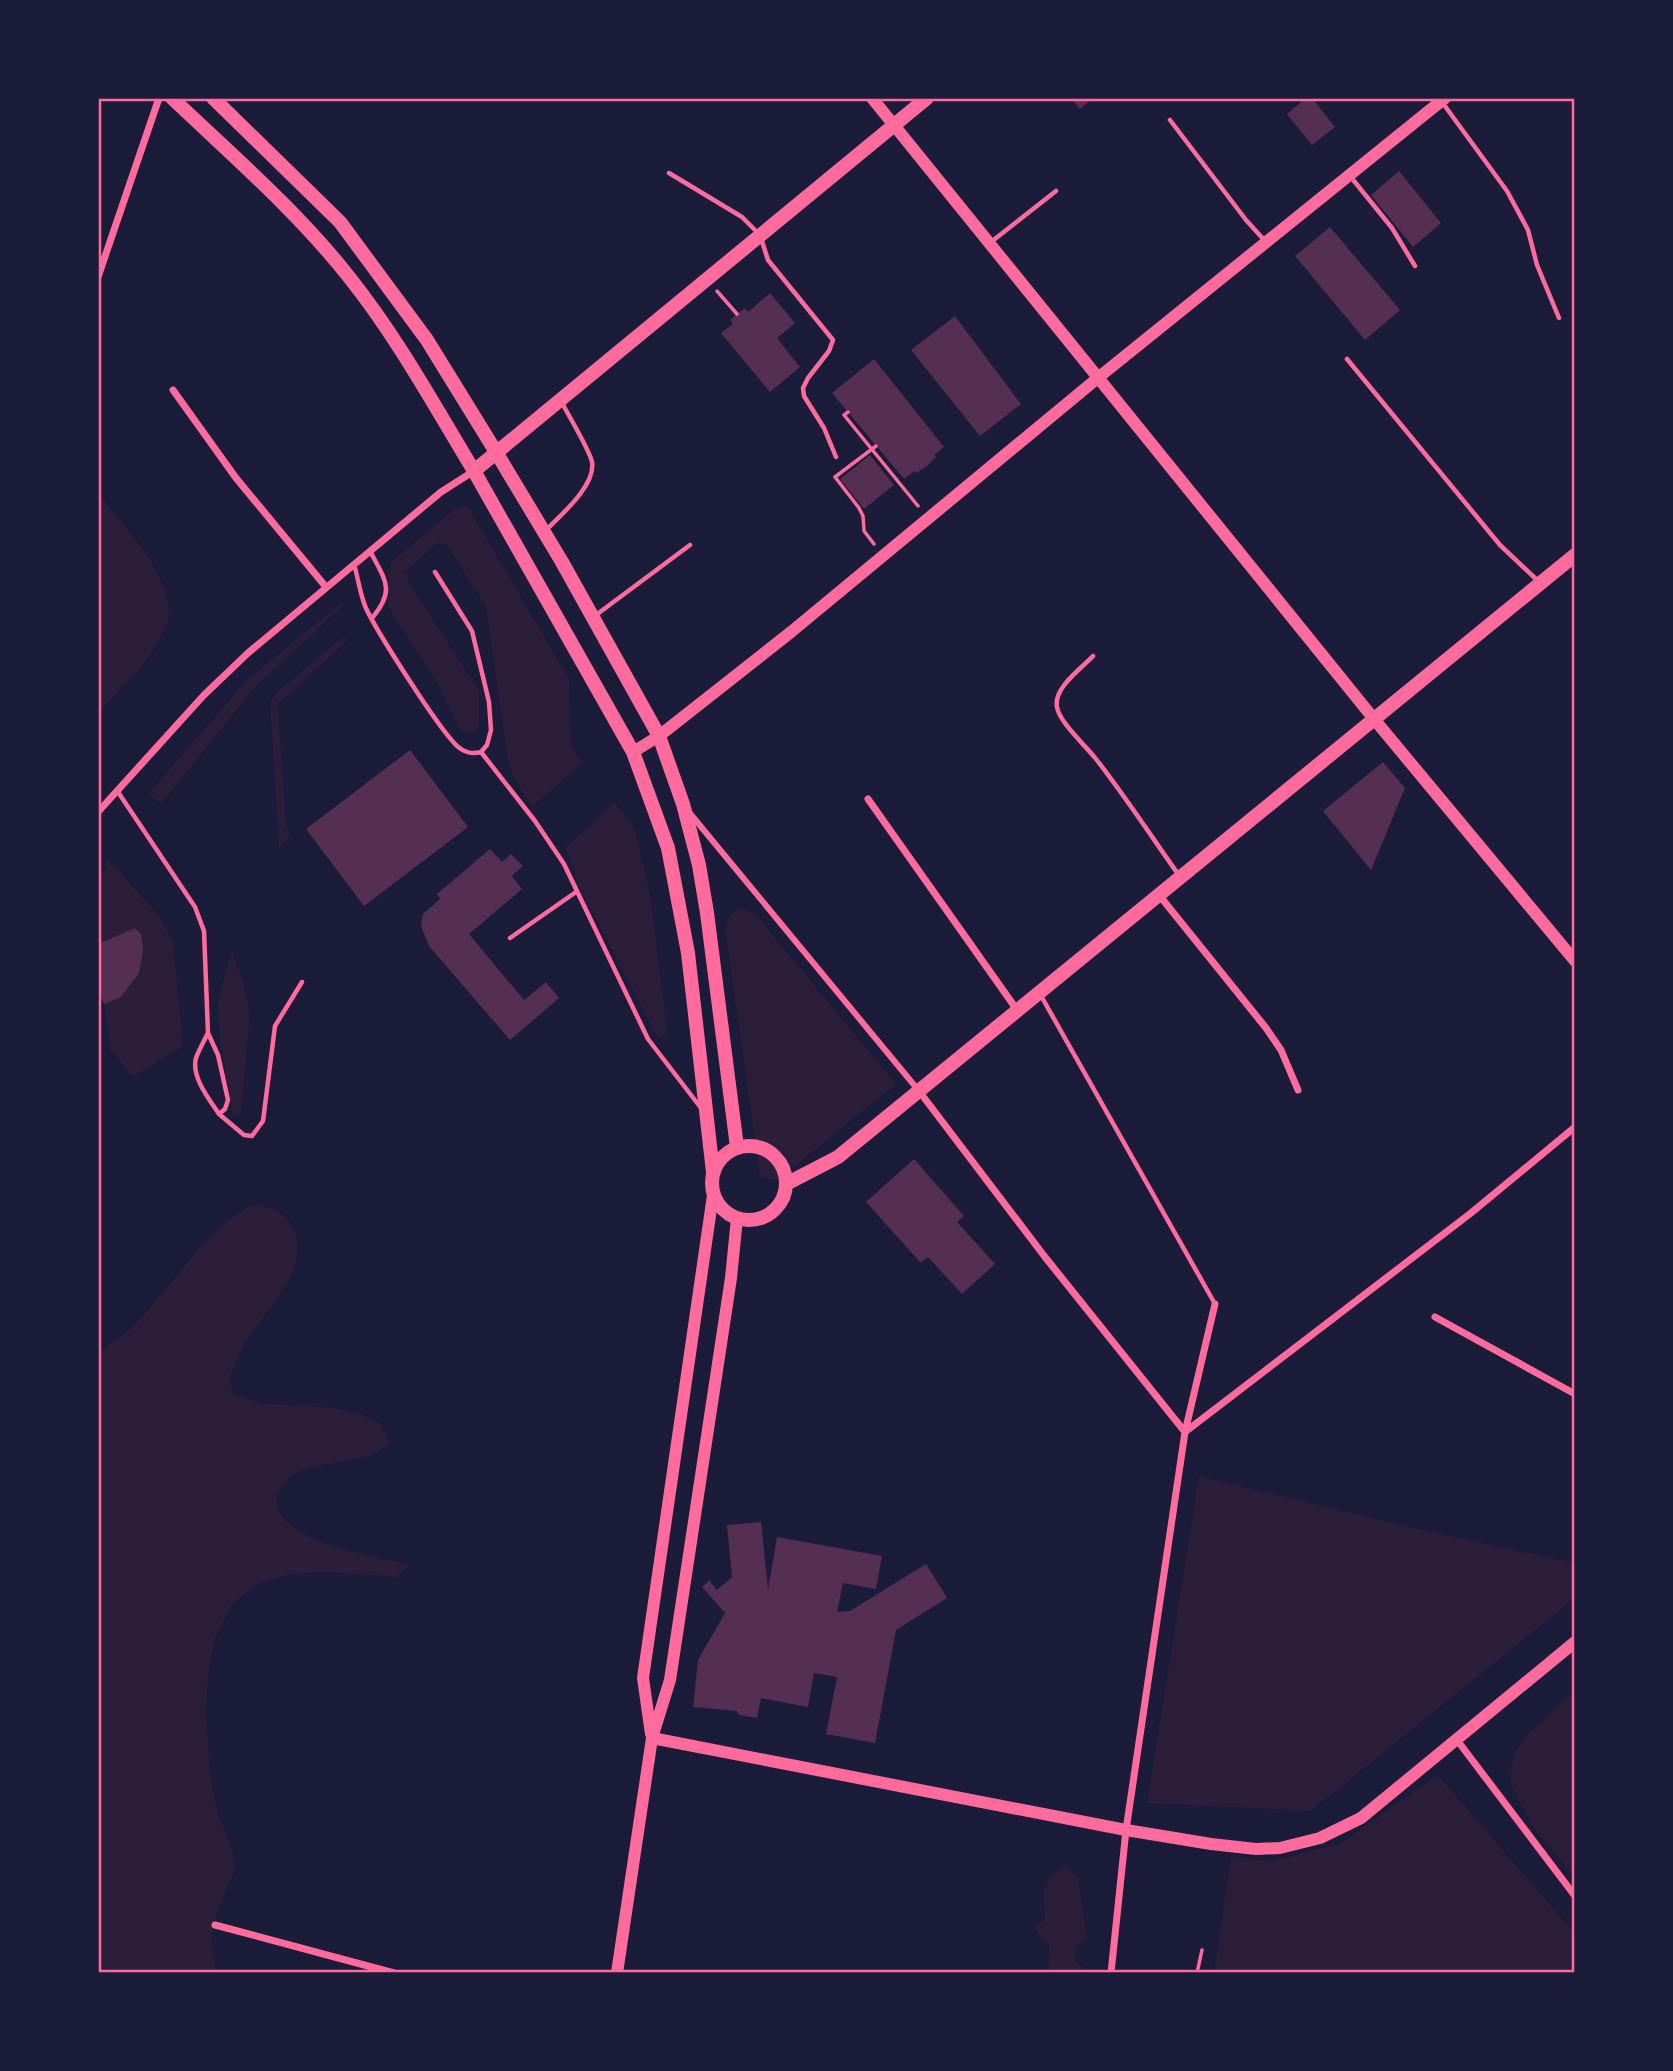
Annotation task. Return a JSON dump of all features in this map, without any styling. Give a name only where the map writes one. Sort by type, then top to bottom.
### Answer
[{"type":"main road","points":[[172,98],[309,230],[349,276],[384,325],[474,471],[633,752],[668,848],[688,953],[708,1117],[713,1195],[727,1213],[737,1218],[760,1219],[778,1206],[784,1195],[785,1171],[771,1152],[761,1147],[749,1145],[726,1152],[713,1172]]},
{"type":"main road","points":[[213,98],[340,222],[427,340],[544,531],[659,736],[683,804],[699,865],[737,1147]]},
{"type":"main road","points":[[474,471],[927,98]]},
{"type":"main road","points":[[786,1184],[838,1157],[1575,555]]},
{"type":"street","points":[[98,277],[159,98]]},
{"type":"street","points":[[873,98],[1374,719],[1575,961]]},
{"type":"street","points":[[633,752],[659,736],[1443,100]]},
{"type":"street","points":[[173,390],[236,478],[326,587]]},
{"type":"street","points":[[98,813],[204,695],[248,653],[441,492],[474,471]]},
{"type":"street","points":[[868,799],[1017,1011]]},
{"type":"street","points":[[683,804],[919,1091],[1045,1257],[1185,1432]]},
{"type":"street","points":[[1159,895],[1266,1028],[1281,1050],[1298,1090]]},
{"type":"street","points":[[1185,1432],[1471,1213],[1575,1127]]},
{"type":"street","points":[[652,1738],[643,1678],[713,1195]]},
{"type":"street","points":[[617,1973],[652,1738],[670,1679],[731,1278],[737,1218]]},
{"type":"street","points":[[1111,1973],[1126,1830],[1185,1432],[1215,1304]]},
{"type":"street","points":[[1435,1317],[1575,1394]]},
{"type":"street","points":[[652,1738],[1126,1830],[1211,1844],[1256,1849],[1280,1848],[1320,1838],[1361,1818],[1575,1642]]},
{"type":"street","points":[[1457,1740],[1575,1896]]},
{"type":"street","points":[[215,1925],[394,1973]]},
{"type":"lane","points":[[1443,100],[1507,191],[1528,230],[1537,265],[1559,318]]},
{"type":"lane","points":[[1170,120],[1246,220],[1266,242]]},
{"type":"lane","points":[[669,173],[742,217],[760,235],[768,260],[833,340],[830,351],[803,388],[804,396],[824,428],[835,457]]},
{"type":"lane","points":[[1349,175],[1392,228],[1415,266]]},
{"type":"lane","points":[[990,243],[1056,191]]},
{"type":"lane","points":[[1347,359],[1500,545],[1540,583]]},
{"type":"lane","points":[[544,531],[575,500],[590,479],[592,462],[561,399]]},
{"type":"lane","points":[[592,617],[690,545]]},
{"type":"lane","points":[[370,550],[385,581],[386,591],[384,604],[372,618]]},
{"type":"lane","points":[[354,563],[365,605],[402,667],[459,749],[473,754],[481,752],[487,745],[491,730],[489,702],[471,631],[435,572]]},
{"type":"lane","points":[[1093,656],[1064,686],[1058,696],[1057,708],[1181,877]]},
{"type":"lane","points":[[481,752],[535,821],[564,864],[648,1039],[708,1117]]},
{"type":"lane","points":[[118,792],[195,907],[204,931],[208,1033],[218,1055],[228,1100],[225,1109],[219,1114]]},
{"type":"lane","points":[[510,938],[576,892]]},
{"type":"lane","points":[[208,1033],[196,1060],[196,1073],[219,1114],[244,1135],[252,1136],[263,1121],[275,1026],[302,982]]},
{"type":"lane","points":[[1040,993],[1215,1304]]},
{"type":"path","points":[[708,278],[737,314]]},
{"type":"path","points":[[848,412],[844,415],[928,518]]},
{"type":"path","points":[[876,446],[835,477],[859,508],[863,516],[864,531],[883,555]]},
{"type":"path","points":[[1196,1973],[1202,1950]]},
{"type":"shaded area","points":[[98,494],[146,555],[165,590],[169,607],[167,623],[155,648],[98,713]]},
{"type":"shaded area","points":[[468,507],[569,679],[571,746],[582,763],[532,807],[513,776],[508,760],[486,606],[447,545],[439,542],[405,572],[409,583],[479,691],[479,726],[476,731],[465,734],[460,729],[438,684],[388,607],[390,563],[456,508]]},
{"type":"shaded area","points":[[341,603],[345,604],[255,687],[161,804],[148,794],[249,678]]},
{"type":"shaded area","points":[[343,637],[348,640],[278,704],[286,827],[291,834],[279,849],[270,702],[278,691]]},
{"type":"shaded area","points":[[615,802],[634,828],[650,895],[667,1029],[665,1034],[658,1038],[581,890],[565,848]]},
{"type":"shaded area","points":[[108,860],[157,913],[173,942],[183,1046],[133,1077],[111,1050],[104,1004],[125,992],[136,976],[141,934],[135,928],[99,943],[101,917],[98,915],[98,879],[107,868],[104,864]]},
{"type":"shaded area","points":[[744,909],[755,914],[896,1084],[778,1180],[760,1177],[725,929],[730,915]]},
{"type":"shaded area","points":[[232,951],[244,985],[250,1015],[241,1113],[237,1116],[233,1113],[219,1033],[218,999]]},
{"type":"shaded area","points":[[252,1205],[272,1209],[287,1218],[294,1231],[296,1261],[282,1291],[244,1344],[229,1379],[233,1394],[263,1404],[326,1407],[360,1414],[380,1424],[390,1443],[371,1456],[307,1468],[289,1476],[276,1494],[279,1511],[287,1522],[318,1540],[357,1553],[409,1565],[396,1577],[326,1572],[291,1574],[257,1584],[232,1604],[214,1640],[206,1711],[210,1773],[216,1807],[234,1857],[235,1870],[217,1911],[211,1940],[219,1973],[98,1973],[98,1352],[133,1326],[220,1228]]},
{"type":"shaded area","points":[[1199,1476],[1404,1526],[1575,1563],[1575,1598],[1311,1811],[1147,1803]]},
{"type":"shaded area","points":[[1575,1690],[1575,1878],[1534,1828],[1510,1783],[1513,1756],[1525,1737]]},
{"type":"shaded area","points":[[1438,1775],[1575,1934],[1575,1973],[1214,1973],[1231,1856],[1269,1862],[1339,1844]]},
{"type":"shaded area","points":[[1066,1865],[1078,1877],[1087,1937],[1077,1947],[1074,1960],[1090,1973],[1048,1973],[1049,1945],[1035,1927],[1045,1919],[1044,1894],[1048,1882]]},
{"type":"building","points":[[1071,98],[1093,98],[1080,109]]},
{"type":"building","points":[[1306,98],[1312,98],[1335,127],[1312,145],[1287,114]]},
{"type":"building","points":[[1399,171],[1441,223],[1413,247],[1371,195]]},
{"type":"building","points":[[1330,227],[1400,310],[1365,340],[1295,256]]},
{"type":"building","points":[[770,293],[795,323],[777,338],[800,367],[770,392],[721,333],[733,324],[730,320],[737,314],[745,308],[748,312]]},
{"type":"building","points":[[955,316],[1021,404],[980,436],[911,350]]},
{"type":"building","points":[[874,359],[944,447],[934,455],[936,457],[927,466],[904,479],[832,393]]},
{"type":"building","points":[[870,455],[894,485],[864,509],[840,479]]},
{"type":"building","points":[[410,750],[468,827],[364,906],[306,829]]},
{"type":"building","points":[[1383,762],[1405,788],[1371,870],[1323,811]]},
{"type":"building","points":[[490,849],[502,862],[511,854],[523,866],[512,876],[522,889],[469,934],[524,1000],[546,982],[559,998],[510,1040],[429,946],[421,926],[423,914],[440,899],[437,894]]},
{"type":"building","points":[[135,928],[141,934],[143,949],[139,973],[121,997],[104,1004],[98,990],[98,944]]},
{"type":"building","points":[[914,1159],[964,1216],[957,1222],[995,1264],[962,1294],[928,1257],[921,1263],[866,1202]]},
{"type":"building","points":[[761,1522],[768,1589],[777,1537],[882,1556],[876,1589],[843,1583],[837,1612],[850,1611],[926,1564],[947,1598],[896,1630],[875,1743],[826,1734],[837,1677],[814,1673],[808,1707],[761,1698],[757,1718],[739,1715],[737,1711],[693,1707],[698,1660],[725,1613],[702,1587],[709,1580],[717,1590],[732,1577],[727,1525]]}]
